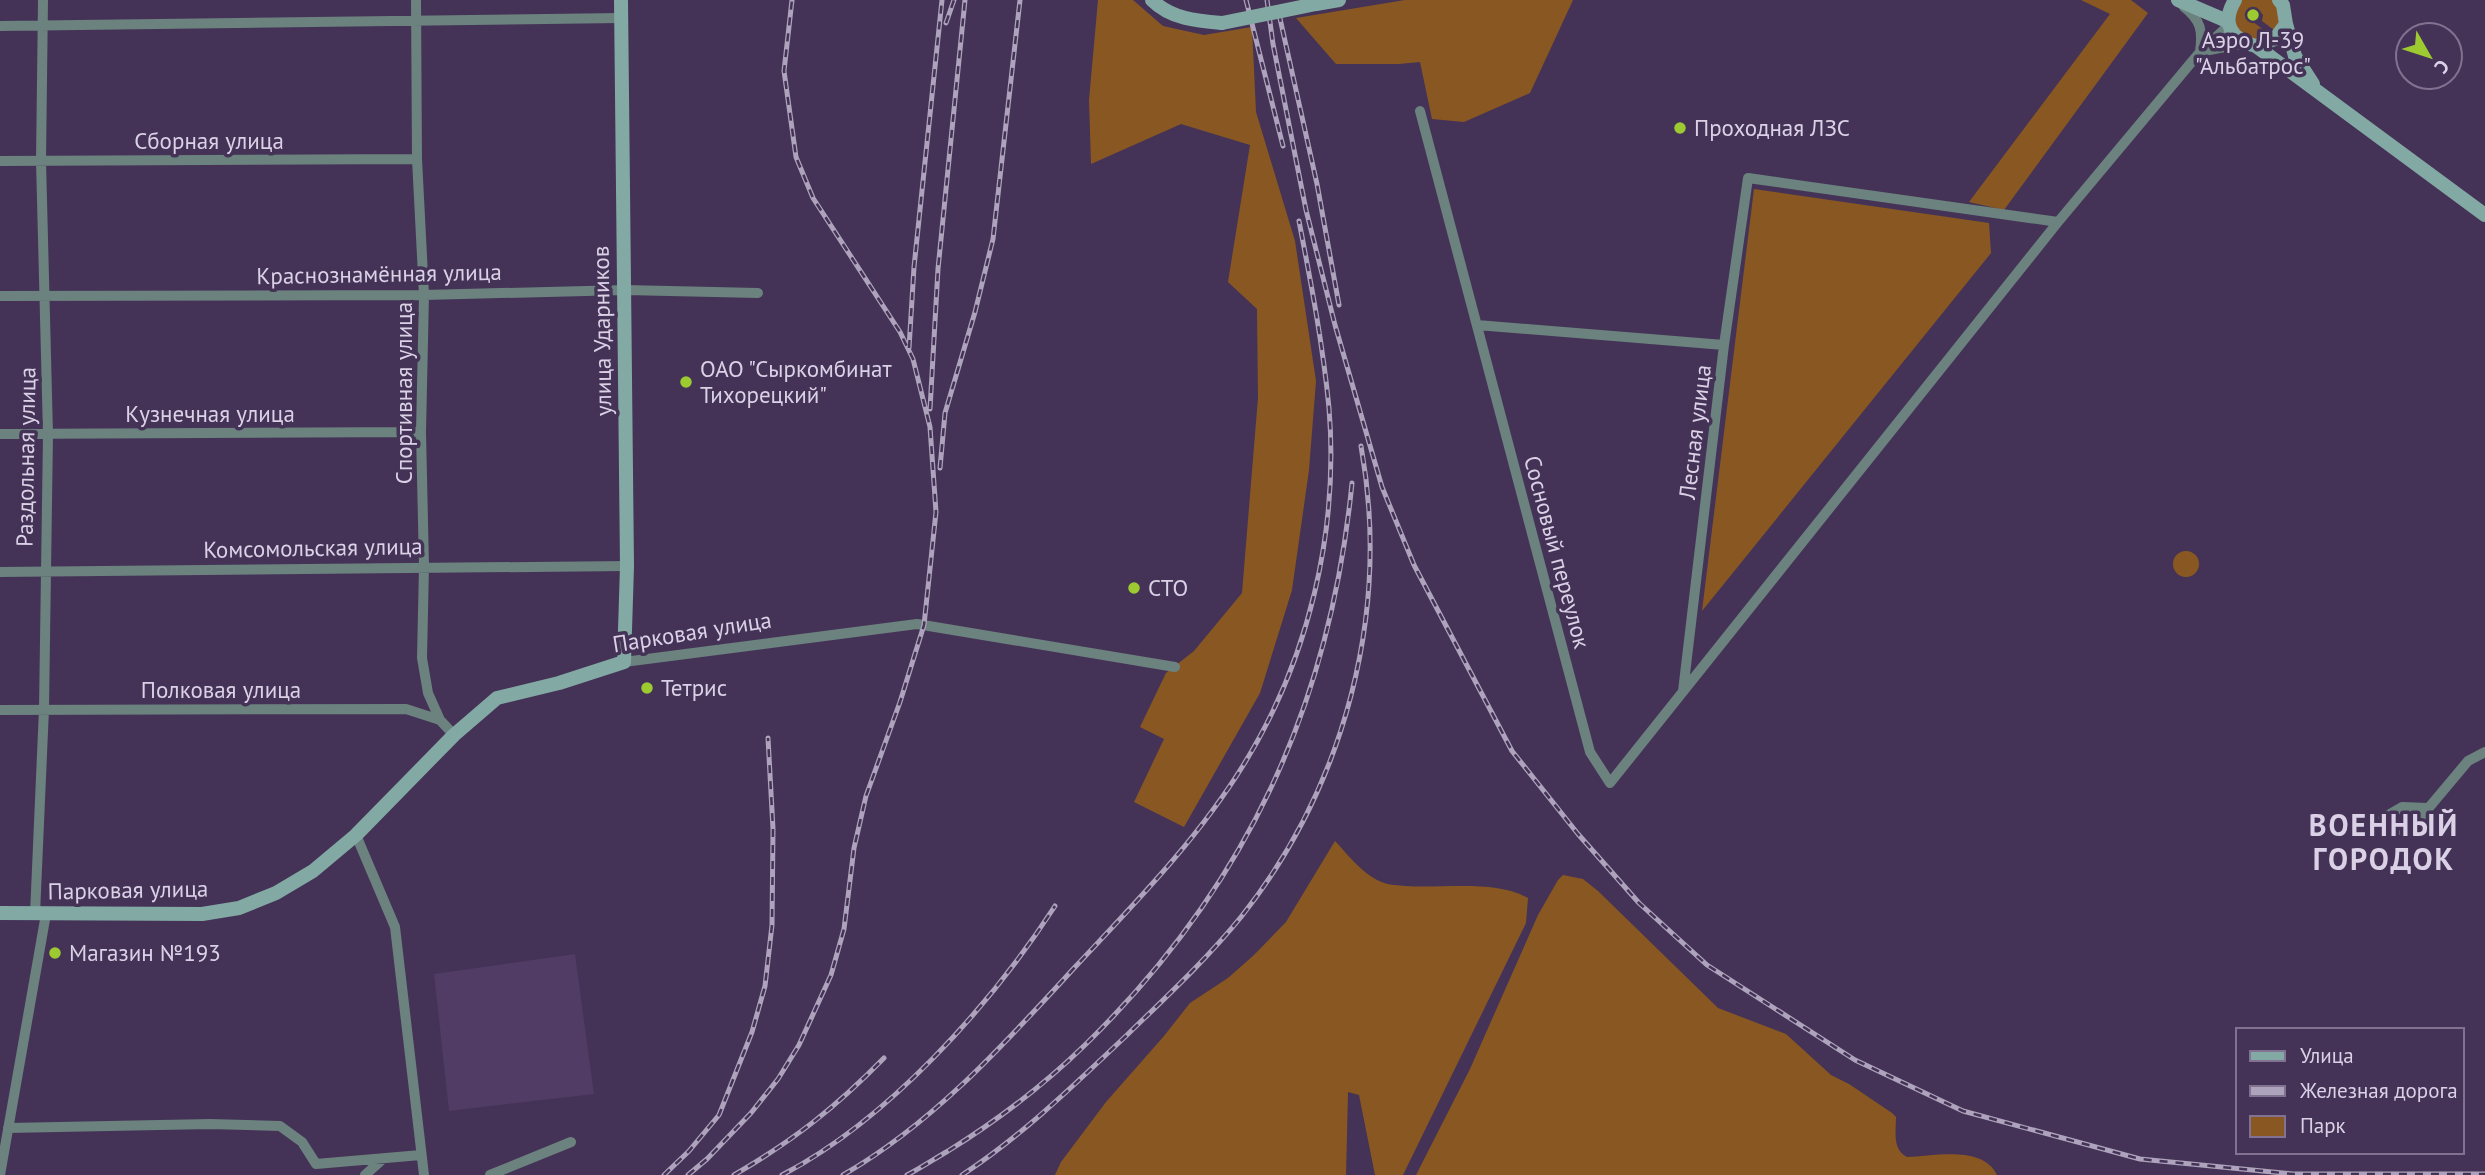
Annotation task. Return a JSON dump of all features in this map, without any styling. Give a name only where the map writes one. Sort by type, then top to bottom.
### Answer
[{"type":"main road","name":"улица Ударников","points":[[621,0],[627,566],[624,662]]},
{"type":"main road","points":[[1152,0],[1159,7],[1189,20],[1222,23],[1339,0]]},
{"type":"main road","points":[[2176,0],[2228,23],[2236,36],[2320,93],[2485,215]]},
{"type":"main road","points":[[2195,0],[2202,0]]},
{"type":"main road","points":[[2228,23],[2235,0]]},
{"type":"main road","points":[[2279,0],[2286,13],[2295,56],[2320,93]]},
{"type":"main road","points":[[2251,45],[2275,39],[2286,13]]},
{"type":"main road","name":"Парковая улица","points":[[0,913],[202,914],[239,908],[276,893],[313,871],[356,835],[454,734],[497,698],[559,683],[624,662]]},
{"type":"street","name":"Раздольная улица","points":[[0,1175],[41,914],[48,434],[41,161],[43,0]]},
{"type":"street","name":"Спортивная улица","points":[[416,0],[417,159],[424,295],[421,432],[424,566],[422,658],[428,693],[440,720],[454,734]]},
{"type":"street","points":[[2176,0],[2195,16],[2201,27],[2200,52]]},
{"type":"street","points":[[0,26],[621,18]]},
{"type":"street","points":[[1683,692],[2058,222],[2200,52],[2228,23]]},
{"type":"street","points":[[2200,52],[2251,45]]},
{"type":"street","name":"Сосновый переулок","points":[[1420,111],[1590,752],[1610,783],[1683,692]]},
{"type":"street","name":"Сборная улица","points":[[0,161],[417,159]]},
{"type":"street","name":"Лесная улица","points":[[1683,692],[1724,345],[1748,178],[2058,222]]},
{"type":"street","name":"Краснознамённая улица","points":[[0,296],[424,295],[625,290],[758,293]]},
{"type":"street","points":[[1477,326],[1724,345]]},
{"type":"street","name":"Кузнечная улица","points":[[0,434],[421,432]]},
{"type":"street","name":"Комсомольская улица","points":[[0,572],[627,566]]},
{"type":"street","name":"Парковая улица","points":[[624,662],[917,624],[1175,667]]},
{"type":"street","name":"Полковая улица","points":[[0,710],[406,709],[440,720]]},
{"type":"street","points":[[2428,808],[2468,761],[2485,752]]},
{"type":"street","points":[[356,835],[395,927],[424,1175]]},
{"type":"street","points":[[8,1128],[210,1124],[280,1126],[302,1142],[316,1164],[421,1155]]},
{"type":"street","points":[[490,1175],[570,1142]]},
{"type":"street","points":[[365,1175],[383,1158]]},
{"type":"shaded area","points":[[575,954],[594,1094],[449,1111],[434,974]]},
{"type":"green space","points":[[1098,0],[1133,0],[1163,26],[1204,35],[1252,27],[1256,112],[1295,241],[1316,381],[1309,470],[1292,590],[1260,693],[1184,827],[1134,802],[1164,739],[1140,727],[1166,673],[1194,651],[1242,593],[1258,398],[1257,309],[1228,282],[1250,145],[1181,124],[1091,164],[1089,100]]},
{"type":"green space","points":[[1405,0],[1573,0],[1530,93],[1464,122],[1432,119],[1420,62],[1336,64],[1296,18]]},
{"type":"green space","points":[[2081,0],[2131,0],[2148,13],[2004,210],[1969,202],[2110,14]]},
{"type":"green space","points":[[2239,0],[2273,0],[2282,18],[2274,30],[2262,21],[2263,15],[2259,10],[2250,8],[2245,16],[2268,33],[2269,39],[2254,42],[2236,30],[2235,6]]},
{"type":"green space","points":[[1754,189],[1989,223],[1991,253],[1702,611]]},
{"type":"green space","points":[[2186,551],[2195,555],[2199,564],[2195,573],[2186,577],[2177,573],[2173,564],[2177,555]]},
{"type":"green space","points":[[1335,841],[1363,871],[1384,883],[1420,887],[1484,887],[1515,892],[1528,898],[1526,923],[1403,1175],[1375,1175],[1359,1095],[1348,1092],[1346,1175],[1055,1175],[1061,1162],[1106,1102],[1190,1003],[1228,978],[1286,922]]},
{"type":"green space","points":[[1563,875],[1583,879],[1598,891],[1718,1008],[1786,1034],[1831,1075],[1892,1113],[1896,1117],[1897,1145],[1902,1154],[1907,1157],[1944,1154],[1969,1156],[1981,1159],[1997,1175],[1416,1175],[1470,1069],[1538,915]]},
{"type":"railway","points":[[688,1175],[751,1113],[778,1079],[799,1045],[831,975],[844,929],[854,848],[866,796],[924,625],[936,512],[930,427],[913,359],[900,332],[813,198],[796,157],[784,71],[792,0]]},
{"type":"railway","points":[[909,348],[914,267],[942,0]]},
{"type":"railway","points":[[946,23],[954,0]]},
{"type":"railway","points":[[930,409],[938,269],[965,0]]},
{"type":"railway","points":[[940,468],[945,413],[993,239],[1020,0]]},
{"type":"railway","points":[[1246,0],[1283,146]]},
{"type":"railway","points":[[1267,0],[1273,44],[1306,210],[1335,325],[1382,487],[1414,565],[1512,751],[1578,834],[1639,903],[1707,965],[1855,1060],[1963,1111],[2140,1159],[2293,1174],[2485,1174]]},
{"type":"railway","points":[[1279,14],[1317,184],[1339,305]]},
{"type":"railway","points":[[843,1175],[877,1154],[938,1106],[1023,1024],[1186,844],[1226,792],[1267,724],[1286,681],[1315,592],[1324,547],[1329,500],[1329,408],[1299,221]]},
{"type":"railway","points":[[962,1175],[1048,1109],[1200,963],[1241,917],[1277,866],[1308,811],[1333,754],[1351,695],[1364,633],[1370,571],[1369,509],[1361,446]]},
{"type":"railway","points":[[907,1175],[1003,1114],[1054,1074],[1086,1044],[1142,984],[1192,921],[1235,856],[1271,788],[1300,717],[1324,643],[1341,565],[1352,483]]},
{"type":"railway","points":[[664,1175],[689,1151],[719,1115],[752,1032],[765,986],[772,925],[773,829],[768,738]]},
{"type":"railway","points":[[782,1175],[860,1124],[934,1057],[1000,982],[1055,906]]},
{"type":"railway","points":[[734,1175],[813,1122],[884,1058]]},
{"type":"place","name":"Аэро Л-39 \"Альбатрос\"","points":[[2253,15]]},
{"type":"place","name":"Проходная ЛЗС","points":[[1680,128]]},
{"type":"place","name":"ОАО \"Сыркомбинат Тихорецкий\"","points":[[686,382]]},
{"type":"place","name":"СТО","points":[[1134,588]]},
{"type":"place","name":"Тетрис","points":[[647,688]]},
{"type":"place","name":"Магазин №193","points":[[55,953]]},
{"type":"district","name":"ВОЕННЫЙ ГОРОДОК","points":[[2384,843]]}]
